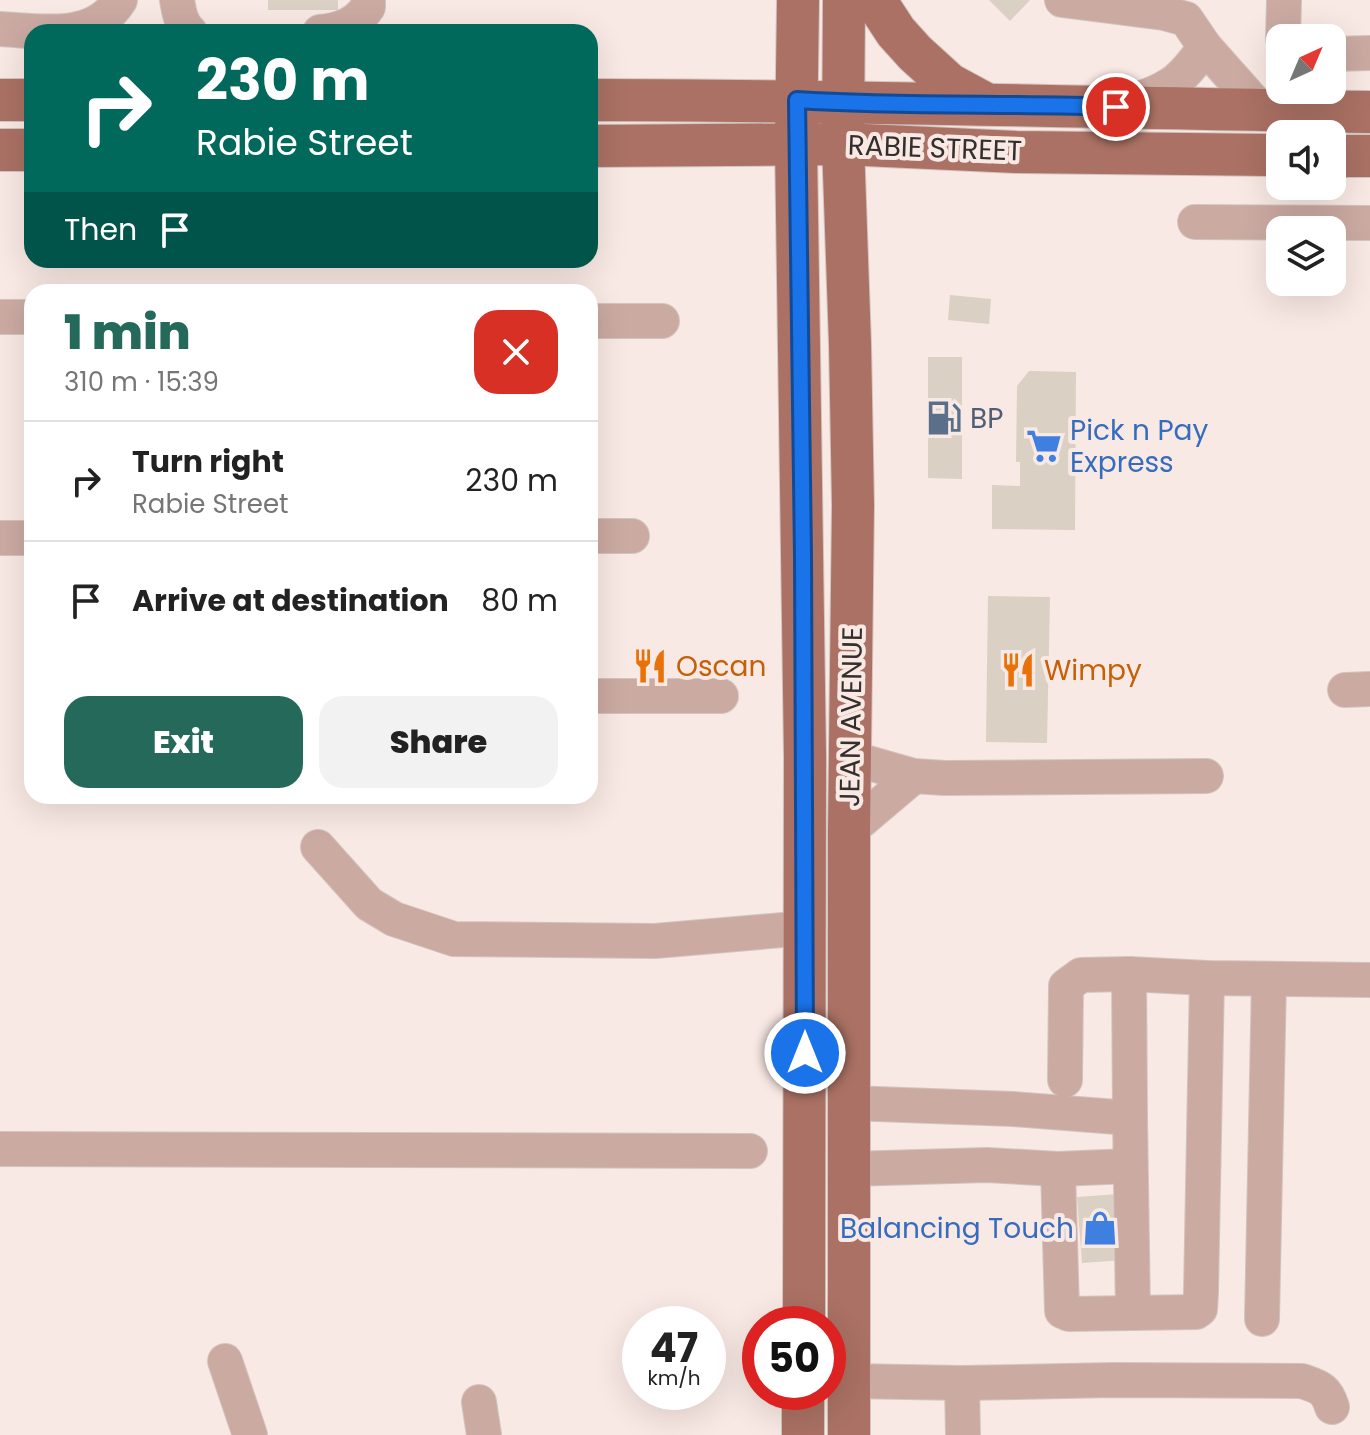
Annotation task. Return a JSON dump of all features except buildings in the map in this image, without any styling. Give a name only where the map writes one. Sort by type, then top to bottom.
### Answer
[{"type":"main road","name":"JEAN AVENUE","points":[[798,0],[796,145],[806,928],[804,1306]]},
{"type":"main road","name":"JEAN AVENUE","points":[[844,0],[843,124],[853,505],[849,831],[849,1435]]},
{"type":"main road","points":[[875,0],[896,32],[949,84],[988,105]]},
{"type":"main road","points":[[0,100],[24,100]]},
{"type":"main road","name":"RABIE STREET","points":[[598,100],[797,100],[843,124],[1016,152],[1266,155]]},
{"type":"main road","name":"RABIE STREET","points":[[598,146],[796,145],[843,124],[988,105],[1370,112]]},
{"type":"main road","points":[[0,150],[24,150]]},
{"type":"main road","points":[[1346,156],[1370,156]]},
{"type":"main road","points":[[806,928],[818,919],[830,902],[833,776],[836,766],[851,758]]},
{"type":"main road","points":[[803,1410],[803,1435]]},
{"type":"street","points":[[95,24],[113,11],[120,0]]},
{"type":"street","points":[[177,0],[184,24]]},
{"type":"street","points":[[350,24],[362,16],[368,7],[368,0]]},
{"type":"street","points":[[1062,0],[1164,13],[1187,22],[1261,110]]},
{"type":"street","points":[[1283,24],[1284,0]]},
{"type":"street","points":[[1116,107],[1166,89],[1181,78],[1187,22]]},
{"type":"street","points":[[0,29],[24,30]]},
{"type":"street","points":[[1346,54],[1370,53]]},
{"type":"street","points":[[1195,222],[1370,223]]},
{"type":"street","points":[[0,317],[24,317]]},
{"type":"street","points":[[598,321],[662,321]]},
{"type":"street","points":[[598,536],[632,536]]},
{"type":"street","points":[[0,538],[24,538]]},
{"type":"street","points":[[598,696],[721,696]]},
{"type":"street","points":[[851,758],[914,776],[945,778],[1206,776]]},
{"type":"street","points":[[849,831],[914,776]]},
{"type":"street","points":[[318,847],[369,904],[394,919],[454,939],[655,941],[806,928]]},
{"type":"street","points":[[1129,974],[1133,1313]]},
{"type":"street","points":[[1065,1080],[1066,986],[1081,975],[1370,980]]},
{"type":"street","points":[[1058,1169],[1062,1311],[1069,1314],[1188,1313],[1200,1309],[1207,978]]},
{"type":"street","points":[[1262,1319],[1269,979]]},
{"type":"street","points":[[849,1103],[1013,1109],[1130,1118]]},
{"type":"street","points":[[0,1149],[750,1151]]},
{"type":"street","points":[[849,1169],[987,1165],[1058,1169],[1130,1166]]},
{"type":"street","points":[[225,1361],[250,1435]]},
{"type":"street","points":[[849,1381],[1302,1381],[1320,1387],[1329,1396],[1332,1407]]},
{"type":"street","points":[[962,1383],[963,1435]]},
{"type":"place","name":"BP","points":[[944,418]]},
{"type":"place","name":"Pick n Pay Express","points":[[1044,446]]},
{"type":"place","name":"Oscan","points":[[650,666]]},
{"type":"place","name":"Wimpy","points":[[1018,670]]},
{"type":"place","name":"Balancing Touch","points":[[1100,1228]]},
{"type":"route","points":[[805,1053],[797,100],[1116,107]]}]
